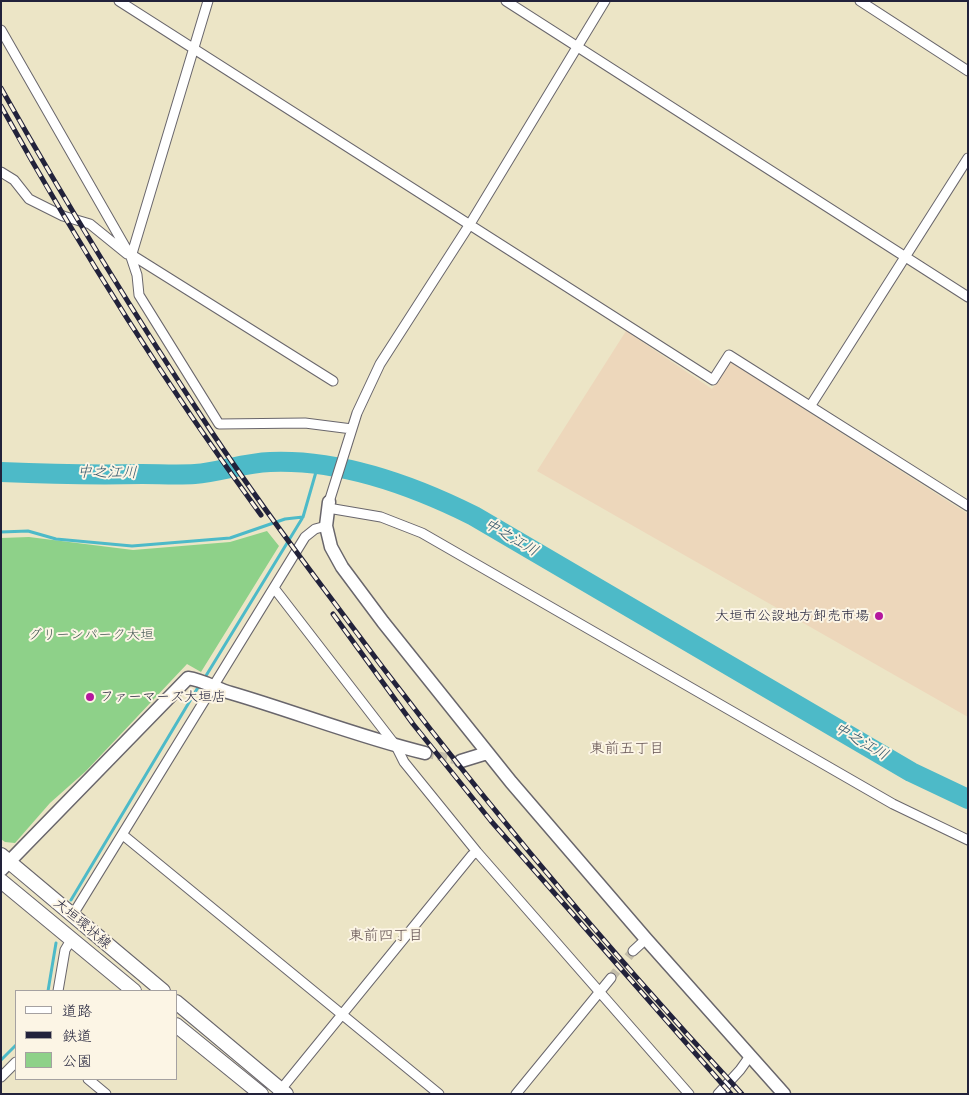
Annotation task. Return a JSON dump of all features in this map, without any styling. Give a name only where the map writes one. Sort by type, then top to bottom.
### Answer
[{"type":"main road","name":"大垣環状線","points":[[4,862],[162,990]]},
{"type":"main road","name":"大垣環状線","points":[[1,881],[133,990]]},
{"type":"main road","points":[[178,1004],[282,1092]]},
{"type":"main road","points":[[178,1027],[261,1094]]},
{"type":"street","points":[[119,1],[193,50],[470,224],[713,380],[729,354],[968,506]]},
{"type":"street","points":[[132,256],[208,1]]},
{"type":"street","points":[[506,1],[968,297]]},
{"type":"street","points":[[605,1],[470,224],[380,364],[363,397],[348,439],[329,505],[326,526],[331,547],[342,567],[487,754],[646,939],[784,1094]]},
{"type":"street","points":[[860,1],[968,71]]},
{"type":"street","points":[[1,30],[132,256],[138,275],[139,295],[219,424],[305,423],[352,429]]},
{"type":"street","points":[[811,405],[968,158]]},
{"type":"street","points":[[1,172],[14,180],[29,199],[62,216],[90,224],[132,256],[332,382]]},
{"type":"street","points":[[329,505],[381,517],[422,533],[893,804],[968,840]]},
{"type":"street","points":[[72,916],[123,835],[211,687],[305,537],[315,529],[326,526]]},
{"type":"street","points":[[274,588],[396,746],[404,762],[477,852],[689,1094]]},
{"type":"street","points":[[4,862],[185,679],[195,679],[211,687],[287,709],[396,746],[425,753]]},
{"type":"street","points":[[461,761],[487,754]]},
{"type":"street","points":[[123,835],[439,1094]]},
{"type":"street","points":[[282,1092],[472,855],[477,852]]},
{"type":"street","points":[[633,951],[646,939]]},
{"type":"street","points":[[58,990],[65,950],[72,940]]},
{"type":"street","points":[[516,1094],[599,990],[611,978]]},
{"type":"street","points":[[718,1094],[750,1056]]},
{"type":"street","points":[[1,1077],[15,1063]]},
{"type":"street","points":[[89,1080],[106,1094]]},
{"type":"shaded area","name":"大垣市公設地方卸売市場","points":[[626,331],[712,389],[730,362],[968,514],[968,717],[537,471]]},
{"type":"green space","name":"グリーンパーク大垣","points":[[267,531],[279,546],[201,672],[187,664],[86,771],[50,803],[15,843],[5,842],[1,839],[1,538],[29,537],[133,550],[230,542]]},
{"type":"waterway","name":"中之江川","points":[[1,472],[189,474],[260,463],[297,462],[349,470],[401,484],[474,516],[911,772],[968,799]]},
{"type":"waterway","points":[[204,679],[303,517],[318,465]]},
{"type":"waterway","points":[[1,532],[28,531],[56,539],[132,546],[230,538],[285,519],[303,517]]},
{"type":"waterway","points":[[71,900],[200,684]]},
{"type":"waterway","points":[[48,990],[56,943]]},
{"type":"waterway","points":[[1,1060],[15,1046]]},
{"type":"tunnel","points":[[425,753],[461,761]]},
{"type":"tunnel","points":[[611,978],[633,951]]},
{"type":"railway","points":[[1,88],[77,218],[156,347],[226,453],[288,541],[432,732],[532,856],[688,1036],[742,1094]]},
{"type":"railway","points":[[1,106],[61,211],[125,315],[191,416],[261,515]]},
{"type":"railway","points":[[333,614],[413,724],[491,821],[731,1094]]},
{"type":"place","name":"大垣市公設地方卸売市場","points":[[879,616]]},
{"type":"place","name":"ファーマーズ大垣店","points":[[90,697]]},
{"type":"district","name":"東前五丁目","points":[[627,749]]},
{"type":"district","name":"東前四丁目","points":[[386,936]]}]
